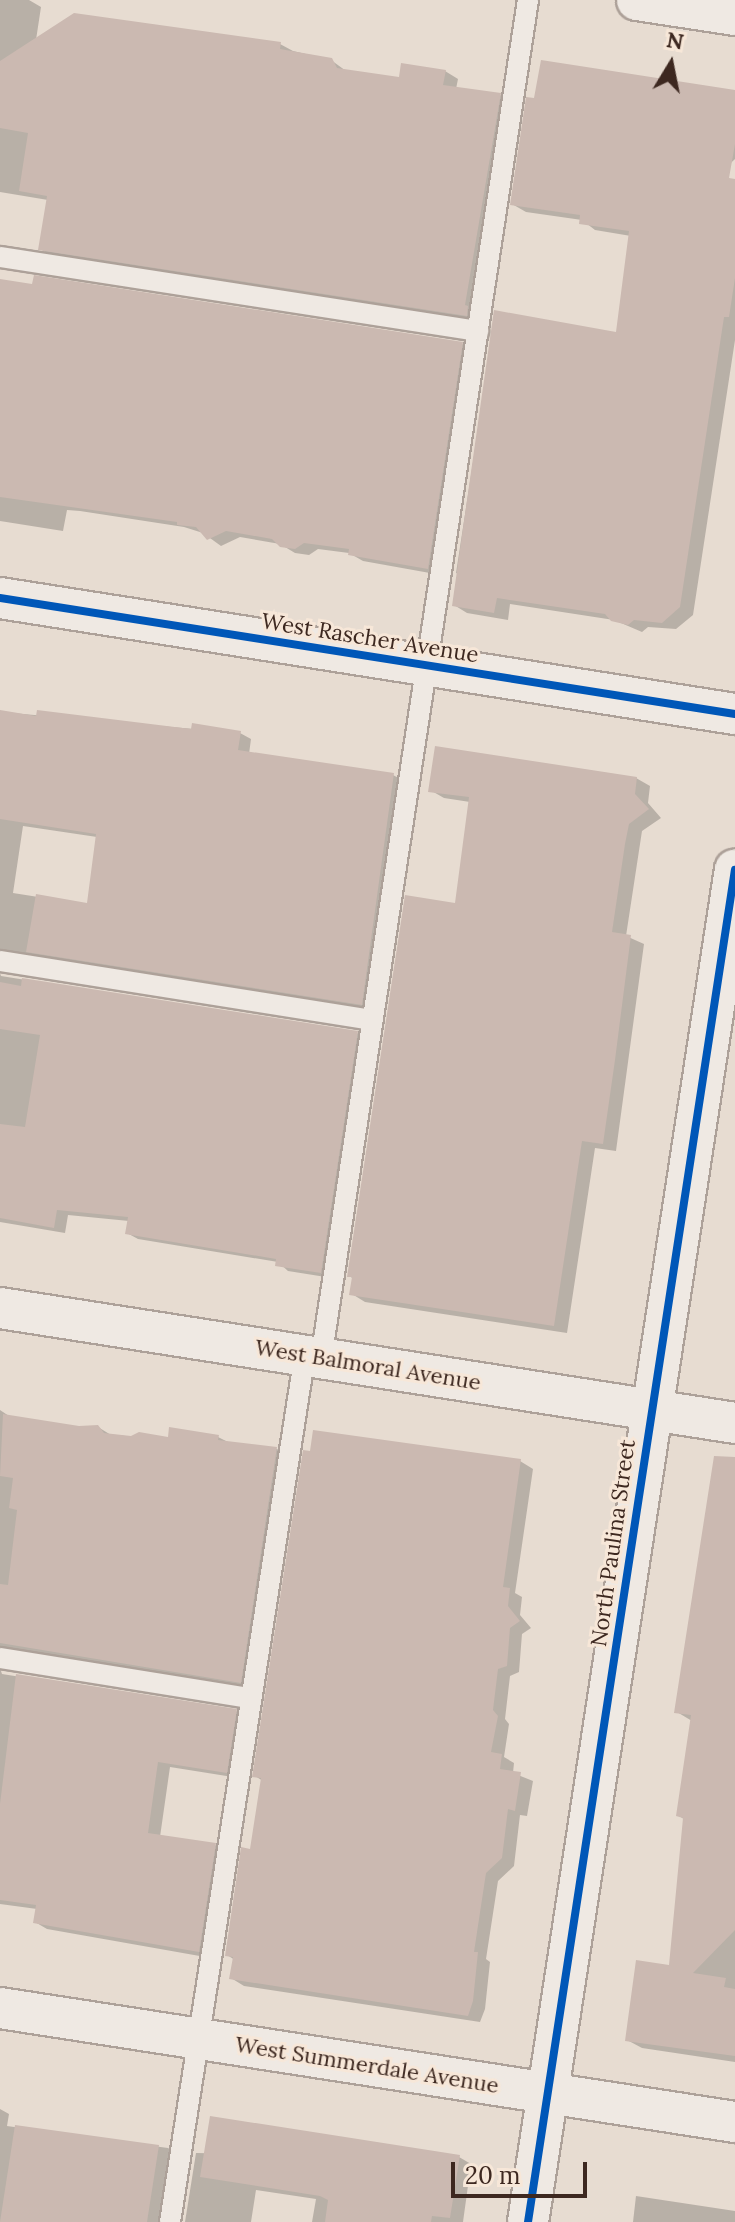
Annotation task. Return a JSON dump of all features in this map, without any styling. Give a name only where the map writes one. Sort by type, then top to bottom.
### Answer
[{"type":"street","points":[[637,0],[735,15]]},
{"type":"street","name":"West Rascher Avenue","points":[[0,598],[735,714]]},
{"type":"street","name":"North Paulina Street","points":[[528,2222],[735,870]]},
{"type":"street","name":"West Balmoral Avenue","points":[[0,1308],[735,1423]]},
{"type":"street","name":"West Summerdale Avenue","points":[[0,2008],[735,2122]]},
{"type":"lane","points":[[170,2222],[251,1698],[372,1020],[528,0]]},
{"type":"lane","points":[[0,257],[478,331]]},
{"type":"lane","points":[[0,961],[372,1020]]},
{"type":"lane","points":[[0,1658],[251,1698]]},
{"type":"building","points":[[74,13],[281,42],[280,49],[332,58],[337,68],[399,77],[401,63],[446,70],[443,85],[501,93],[465,305],[468,306],[467,316],[38,250],[47,196],[19,191],[28,133],[0,128],[0,61]]},
{"type":"building","points":[[541,60],[735,90],[735,144],[729,178],[735,179],[735,278],[729,317],[724,317],[680,607],[662,623],[634,620],[628,625],[611,621],[605,614],[497,598],[494,613],[452,606],[494,310],[616,332],[629,231],[579,224],[580,215],[510,205],[526,97],[534,98]]},
{"type":"building","points":[[34,275],[463,342],[428,569],[348,555],[349,549],[304,543],[295,549],[280,547],[272,539],[226,531],[207,540],[196,527],[177,525],[177,522],[0,497],[0,279],[32,284]]},
{"type":"building","points":[[0,710],[36,716],[37,710],[191,729],[192,723],[241,731],[238,750],[394,773],[362,1005],[26,952],[36,894],[87,903],[96,834],[0,819]]},
{"type":"building","points":[[435,746],[637,777],[635,794],[649,809],[629,824],[625,844],[612,932],[631,935],[603,1144],[582,1141],[554,1326],[349,1295],[352,1277],[347,1277],[405,895],[455,903],[469,797],[428,792]]},
{"type":"building","points":[[22,978],[358,1031],[321,1273],[275,1266],[276,1259],[125,1234],[128,1217],[57,1210],[54,1228],[0,1218],[0,1124],[25,1127],[40,1035],[0,1029],[0,982],[21,986]]},
{"type":"building","points":[[3,1414],[79,1426],[98,1425],[104,1433],[131,1436],[139,1432],[168,1437],[169,1427],[219,1435],[218,1440],[277,1447],[241,1683],[0,1643],[0,1584],[8,1585],[17,1510],[9,1508],[13,1478],[0,1476]]},
{"type":"building","points":[[313,1430],[521,1459],[503,1587],[510,1588],[508,1606],[520,1621],[510,1628],[507,1666],[498,1669],[493,1710],[498,1716],[491,1752],[502,1754],[500,1769],[521,1772],[515,1811],[508,1809],[502,1858],[486,1873],[474,1952],[478,1952],[473,2001],[468,2016],[229,1979],[233,1957],[225,1956],[241,1847],[250,1849],[261,1778],[252,1777],[303,1450],[310,1451]]},
{"type":"building","points":[[714,1456],[735,1457],[735,1930],[693,1973],[726,1978],[724,1987],[735,1989],[735,2056],[625,2041],[636,1960],[669,1965],[683,1818],[676,1816],[691,1715],[674,1713]]},
{"type":"building","points":[[16,1674],[237,1709],[227,1773],[158,1762],[148,1833],[216,1843],[199,1952],[33,1923],[36,1905],[0,1900],[0,1804]]},
{"type":"building","points":[[210,2116],[460,2155],[450,2218],[432,2216],[431,2222],[325,2222],[328,2200],[320,2196],[200,2177]]},
{"type":"building","points":[[15,2125],[159,2145],[147,2222],[0,2222]]},
{"type":"cycle path","points":[[0,598],[735,714]]},
{"type":"cycle path","points":[[528,2222],[735,870]]}]
